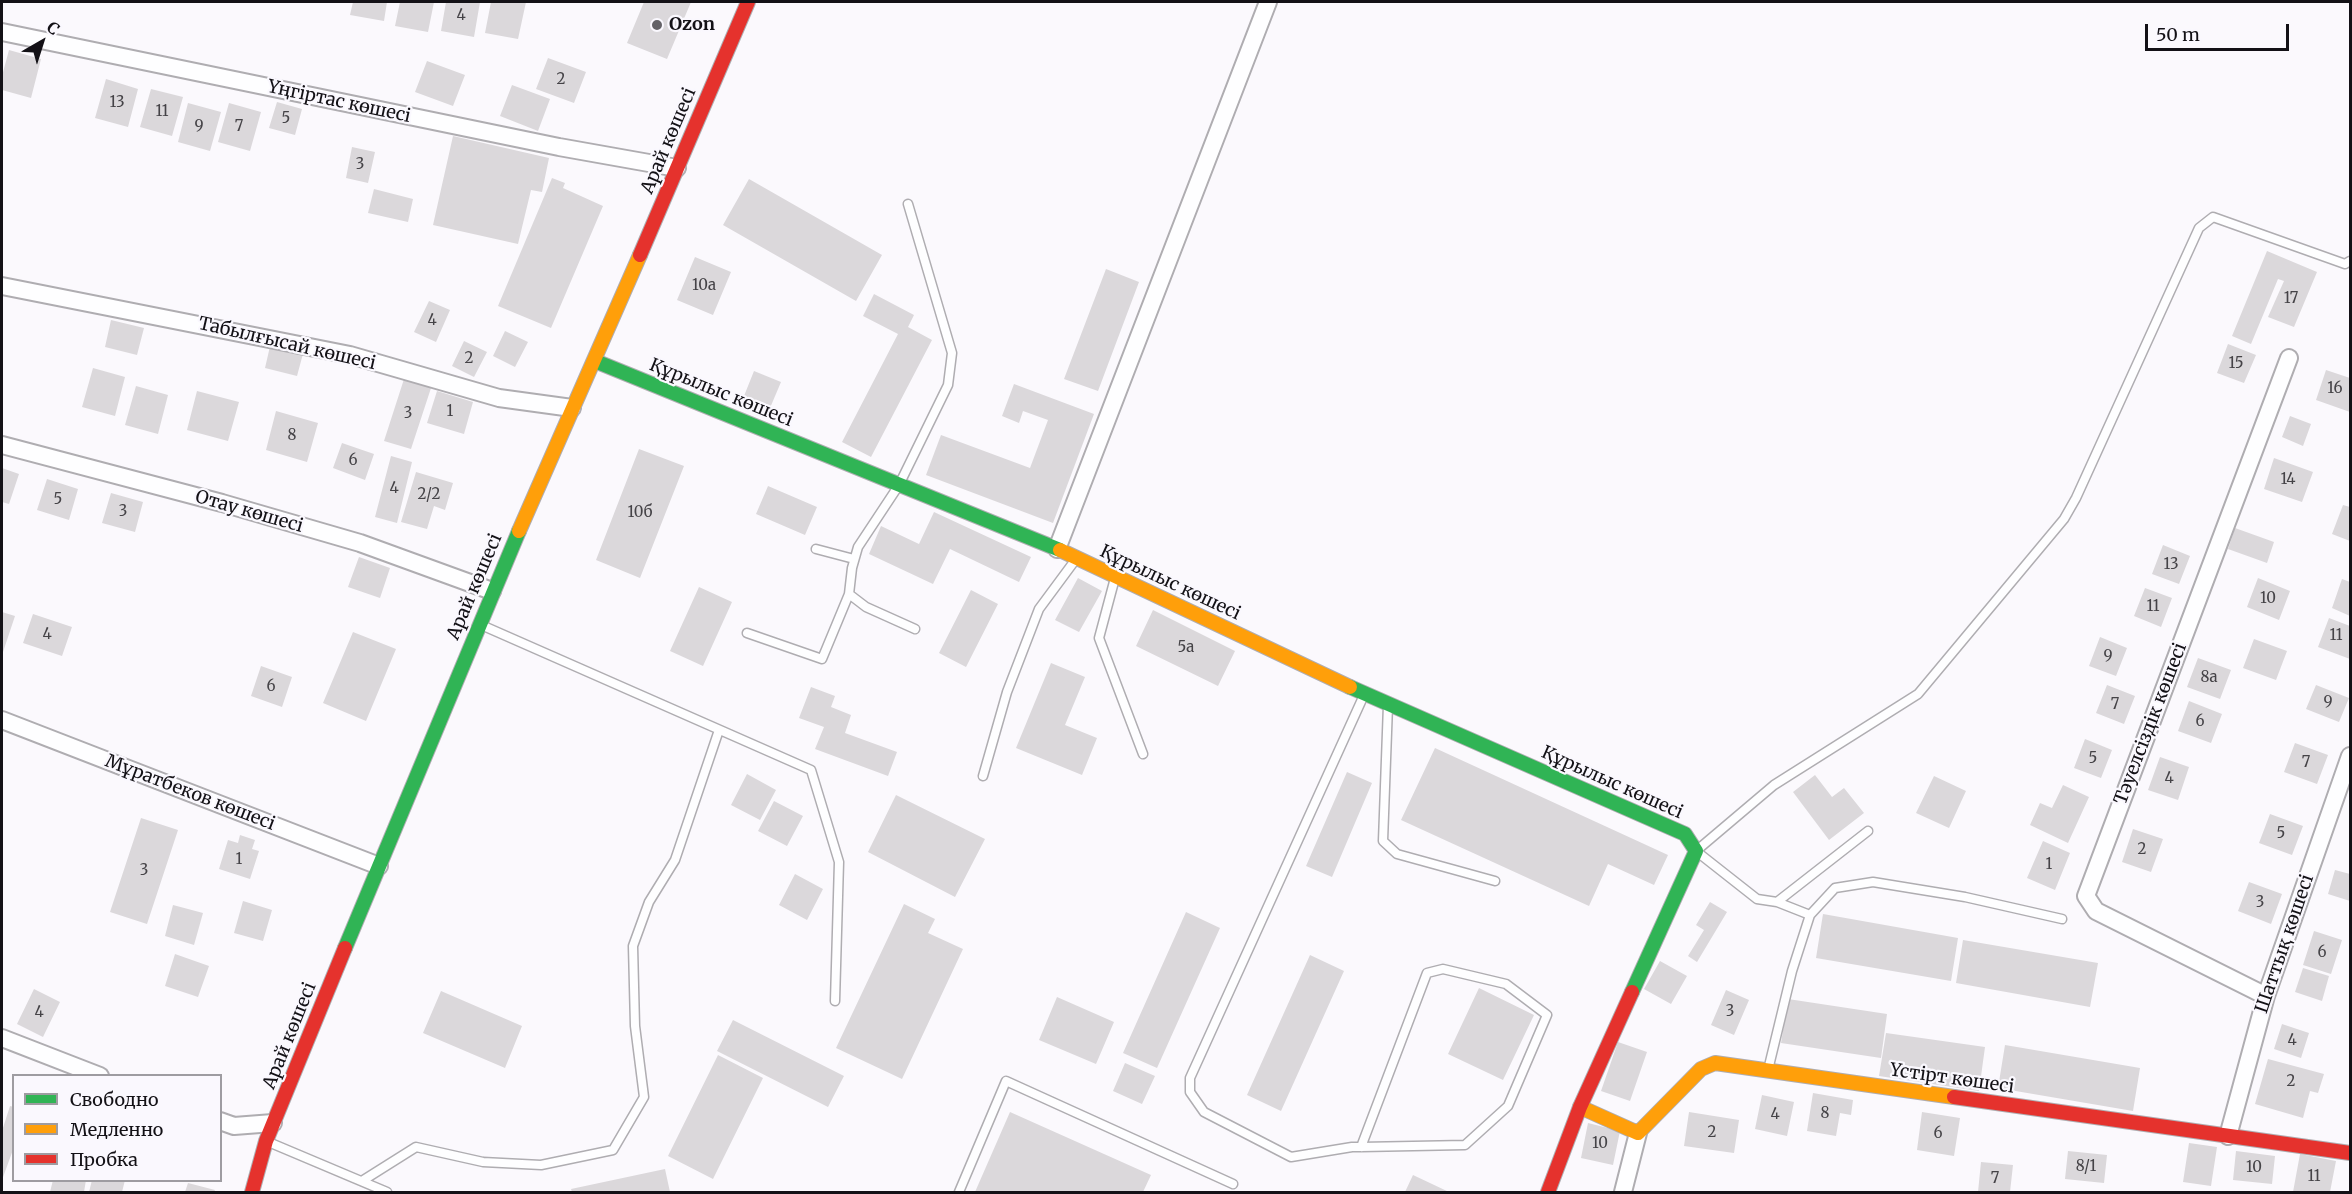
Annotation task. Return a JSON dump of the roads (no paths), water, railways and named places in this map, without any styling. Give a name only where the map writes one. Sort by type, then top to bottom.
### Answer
[{"type":"street","name":"Арай көшесі","points":[[252,1192],[273,1123],[478,624],[572,408],[595,361],[748,2]]},
{"type":"street","points":[[1057,549],[1268,2]]},
{"type":"street","name":"Үңгіртас көшесі","points":[[2,32],[559,147],[676,168]]},
{"type":"street","name":"Табылғысай көшесі","points":[[2,286],[350,355],[499,398],[572,408]]},
{"type":"street","name":"Тәуелсіздік көшесі","points":[[2266,996],[2096,911],[2086,896],[2289,358]]},
{"type":"street","name":"Құрылыс көшесі","points":[[595,361],[1057,549],[1388,705],[1685,834],[1696,850]]},
{"type":"street","name":"Отау көшесі","points":[[2,445],[222,503],[360,543],[492,591]]},
{"type":"street","name":"Мұратбеков көшесі","points":[[2,720],[379,866]]},
{"type":"street","name":"Шаттық көшесі","points":[[2228,1136],[2266,996],[2350,756]]},
{"type":"street","points":[[1548,1192],[1580,1107],[1696,850]]},
{"type":"street","points":[[2,1038],[95,1074]]},
{"type":"street","name":"Үстірт көшесі","points":[[1638,1133],[1701,1069],[1715,1064],[2350,1154]]},
{"type":"street","points":[[1580,1107],[1638,1133],[1623,1192]]},
{"type":"street","points":[[222,1122],[234,1126],[273,1123]]},
{"type":"lane","points":[[747,633],[822,659],[849,594],[858,547],[899,485],[948,385],[952,354],[908,204]]},
{"type":"lane","points":[[1810,915],[1777,902],[1757,900],[1696,850],[1774,785],[1918,694],[2064,519],[2076,498],[2199,228],[2213,217],[2349,264]]},
{"type":"lane","points":[[816,549],[854,559]]},
{"type":"lane","points":[[983,776],[1007,692],[1039,609],[1076,558]]},
{"type":"lane","points":[[1115,578],[1099,638],[1143,754]]},
{"type":"lane","points":[[849,594],[866,607],[915,629]]},
{"type":"lane","points":[[478,624],[811,770],[838,862],[835,1001]]},
{"type":"lane","points":[[1360,1147],[1427,973],[1443,969],[1506,984],[1547,1015],[1508,1106],[1465,1145],[1360,1147],[1291,1157],[1204,1112],[1190,1092],[1190,1078],[1365,694]]},
{"type":"lane","points":[[1388,705],[1383,842],[1397,854],[1495,881]]},
{"type":"lane","points":[[362,1181],[416,1147],[483,1162],[542,1165],[613,1150],[644,1097],[635,1026],[633,946],[649,902],[675,860],[719,730]]},
{"type":"lane","points":[[1777,902],[1868,831]]},
{"type":"lane","points":[[1768,1071],[1784,1001],[1810,915],[1821,900],[1835,888],[1872,882],[1965,897],[2062,919]]},
{"type":"lane","points":[[959,1192],[1006,1081],[1233,1184]]},
{"type":"lane","points":[[266,1141],[387,1192]]},
{"type":"place","name":"Ozon","points":[[657,25]]}]
